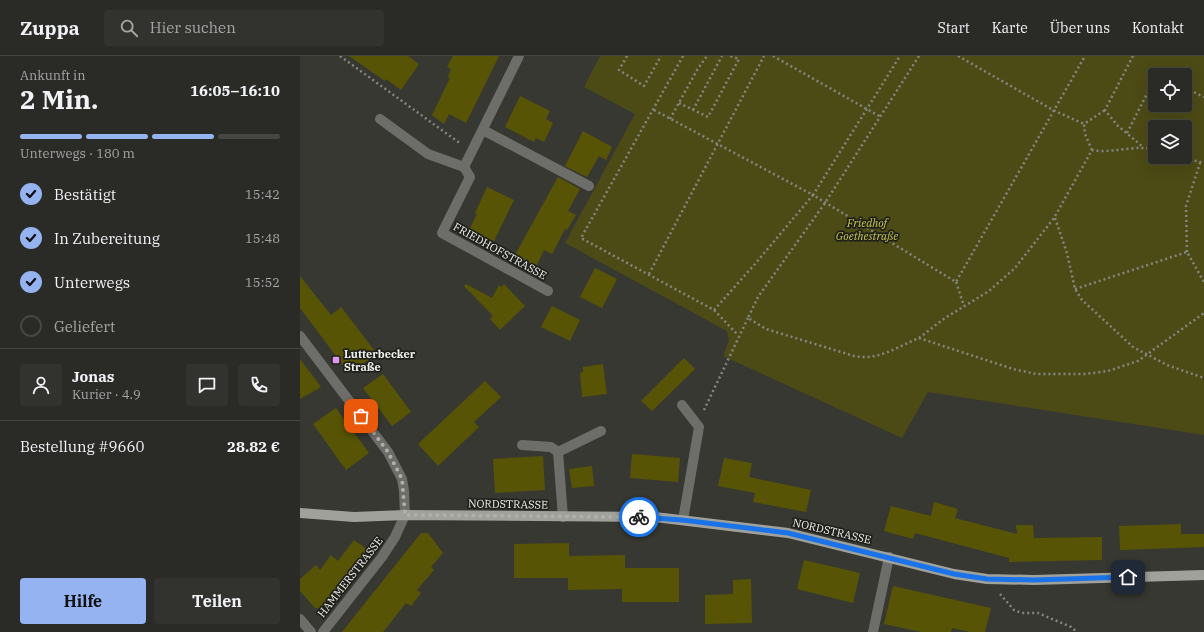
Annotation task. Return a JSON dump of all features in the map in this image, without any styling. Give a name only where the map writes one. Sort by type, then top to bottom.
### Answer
[{"type":"main road","name":"NORDSTRASSE","points":[[300,513],[354,516],[655,517],[788,533],[954,574],[987,579],[1034,580],[1204,575]]},
{"type":"street","points":[[380,119],[428,154],[464,167],[519,56]]},
{"type":"street","points":[[483,130],[589,186]]},
{"type":"street","name":"FRIEDHOFSTRASSE","points":[[464,167],[470,177],[442,233],[548,291]]},
{"type":"street","points":[[300,336],[388,452],[402,479],[405,515]]},
{"type":"street","points":[[682,405],[699,427],[682,520]]},
{"type":"street","points":[[558,452],[601,431]]},
{"type":"street","points":[[522,444],[553,447],[558,452],[563,517]]},
{"type":"street","name":"HAMMERSTRASSE","points":[[322,632],[382,557],[396,537],[405,515]]},
{"type":"street","points":[[873,632],[889,557]]},
{"type":"street","points":[[300,619],[311,632]]},
{"type":"path","points":[[340,56],[472,151]]},
{"type":"path","points":[[627,56],[619,70],[644,86],[661,56]]},
{"type":"path","points":[[683,56],[581,238],[714,310],[738,335]]},
{"type":"path","points":[[670,119],[697,70],[707,56]]},
{"type":"path","points":[[693,110],[722,56]]},
{"type":"path","points":[[680,103],[708,117],[738,59],[730,56]]},
{"type":"path","points":[[649,274],[764,56]]},
{"type":"path","points":[[773,56],[881,117]]},
{"type":"path","points":[[714,310],[813,195],[866,108],[900,56]]},
{"type":"path","points":[[699,427],[701,417],[738,335],[758,297],[825,203],[919,56]]},
{"type":"path","points":[[958,56],[1053,110],[1084,124]]},
{"type":"path","points":[[956,282],[1085,56]]},
{"type":"path","points":[[1084,124],[1105,110],[1133,56]]},
{"type":"path","points":[[1192,91],[1204,97]]},
{"type":"path","points":[[1127,133],[1148,92]]},
{"type":"path","points":[[654,110],[813,195],[956,282],[964,306]]},
{"type":"path","points":[[1105,110],[1117,125],[1144,147],[1148,148]]},
{"type":"path","points":[[1084,124],[1085,134],[1092,150]]},
{"type":"path","points":[[1092,150],[1101,152],[1144,147]]},
{"type":"path","points":[[748,318],[766,329],[864,358],[876,357],[919,338],[1002,281],[1015,268],[1054,218],[1092,150]]},
{"type":"path","points":[[1192,161],[1204,163]]},
{"type":"path","points":[[1200,163],[1186,206],[1187,252],[1204,282]]},
{"type":"path","points":[[1054,218],[1067,253],[1075,289],[1082,300],[1114,330],[1147,356],[1204,378]]},
{"type":"path","points":[[1075,289],[1187,252]]},
{"type":"path","points":[[919,338],[1013,369],[1045,375],[1108,371],[1125,367],[1147,356],[1204,313]]},
{"type":"path","points":[[987,579],[1014,610],[1022,613],[1038,613],[1071,627],[1076,632]]},
{"type":"green space","name":"Friedhof Goethestraße","points":[[600,56],[1204,56],[1204,435],[928,392],[902,438],[723,356],[729,341],[727,331],[565,243],[635,114],[584,87]]},
{"type":"building","points":[[349,56],[408,56],[419,64],[401,90],[386,79],[385,81]]},
{"type":"building","points":[[453,56],[499,56],[466,123],[449,114],[444,124],[432,115],[450,78],[448,77],[451,69],[447,67]]},
{"type":"building","points":[[520,96],[550,111],[546,119],[553,123],[544,142],[536,138],[534,142],[505,127]]},
{"type":"building","points":[[583,131],[612,147],[606,160],[599,156],[587,177],[565,166]]},
{"type":"building","points":[[558,177],[580,189],[568,211],[576,215],[567,230],[565,229],[552,254],[544,250],[536,267],[515,255]]},
{"type":"building","points":[[487,187],[514,200],[493,243],[469,230],[477,214],[475,213]]},
{"type":"building","points":[[595,268],[617,279],[602,308],[580,297]]},
{"type":"building","points":[[300,276],[331,315],[341,307],[378,355],[348,372],[300,308]]},
{"type":"building","points":[[466,284],[492,298],[499,285],[501,287],[504,284],[525,306],[500,330],[490,319],[493,316],[464,286]]},
{"type":"building","points":[[552,306],[580,320],[570,341],[541,327]]},
{"type":"building","points":[[684,358],[695,369],[652,411],[641,401]]},
{"type":"building","points":[[300,359],[321,387],[300,399]]},
{"type":"building","points":[[603,364],[607,394],[582,397],[580,373],[583,372],[583,367]]},
{"type":"building","points":[[383,374],[411,412],[392,426],[363,388]]},
{"type":"building","points":[[485,381],[501,397],[474,422],[479,427],[438,466],[418,444]]},
{"type":"building","points":[[336,408],[369,453],[346,470],[313,424]]},
{"type":"building","points":[[632,454],[680,458],[678,482],[630,478]]},
{"type":"building","points":[[543,456],[545,490],[495,493],[493,459]]},
{"type":"building","points":[[724,458],[752,463],[749,477],[811,490],[806,512],[753,502],[755,493],[718,486]]},
{"type":"building","points":[[592,466],[594,486],[572,488],[569,469]]},
{"type":"building","points":[[934,502],[958,509],[955,518],[1017,534],[1016,525],[1033,525],[1034,538],[1102,537],[1102,560],[1009,562],[1009,558],[915,533],[913,539],[884,531],[891,506],[931,516]]},
{"type":"building","points":[[1181,524],[1181,534],[1204,534],[1204,547],[1120,550],[1119,526]]},
{"type":"building","points":[[421,533],[428,533],[443,553],[431,567],[434,570],[417,590],[421,593],[411,606],[406,603],[383,632],[342,632]]},
{"type":"building","points":[[354,540],[368,550],[323,609],[315,608],[300,591],[300,579],[316,565],[320,570],[331,555],[338,561]]},
{"type":"building","points":[[569,543],[569,556],[625,555],[625,568],[679,568],[679,602],[622,602],[622,589],[568,590],[568,578],[514,578],[514,544]]},
{"type":"building","points":[[804,560],[860,573],[853,603],[797,589]]},
{"type":"building","points":[[751,579],[752,623],[705,624],[705,595],[733,594],[733,580]]},
{"type":"building","points":[[893,586],[991,608],[985,632],[970,632],[952,628],[951,632],[921,632],[884,624]]},
{"type":"way so far","points":[[361,416],[388,452],[402,479],[405,515],[639,517]]},
{"type":"place","name":"Lutterbecker Straße","points":[[336,360]]},
{"type":"route","points":[[639,517],[655,517],[788,533],[838,544],[954,574],[987,579],[1034,580],[1128,577]]}]
